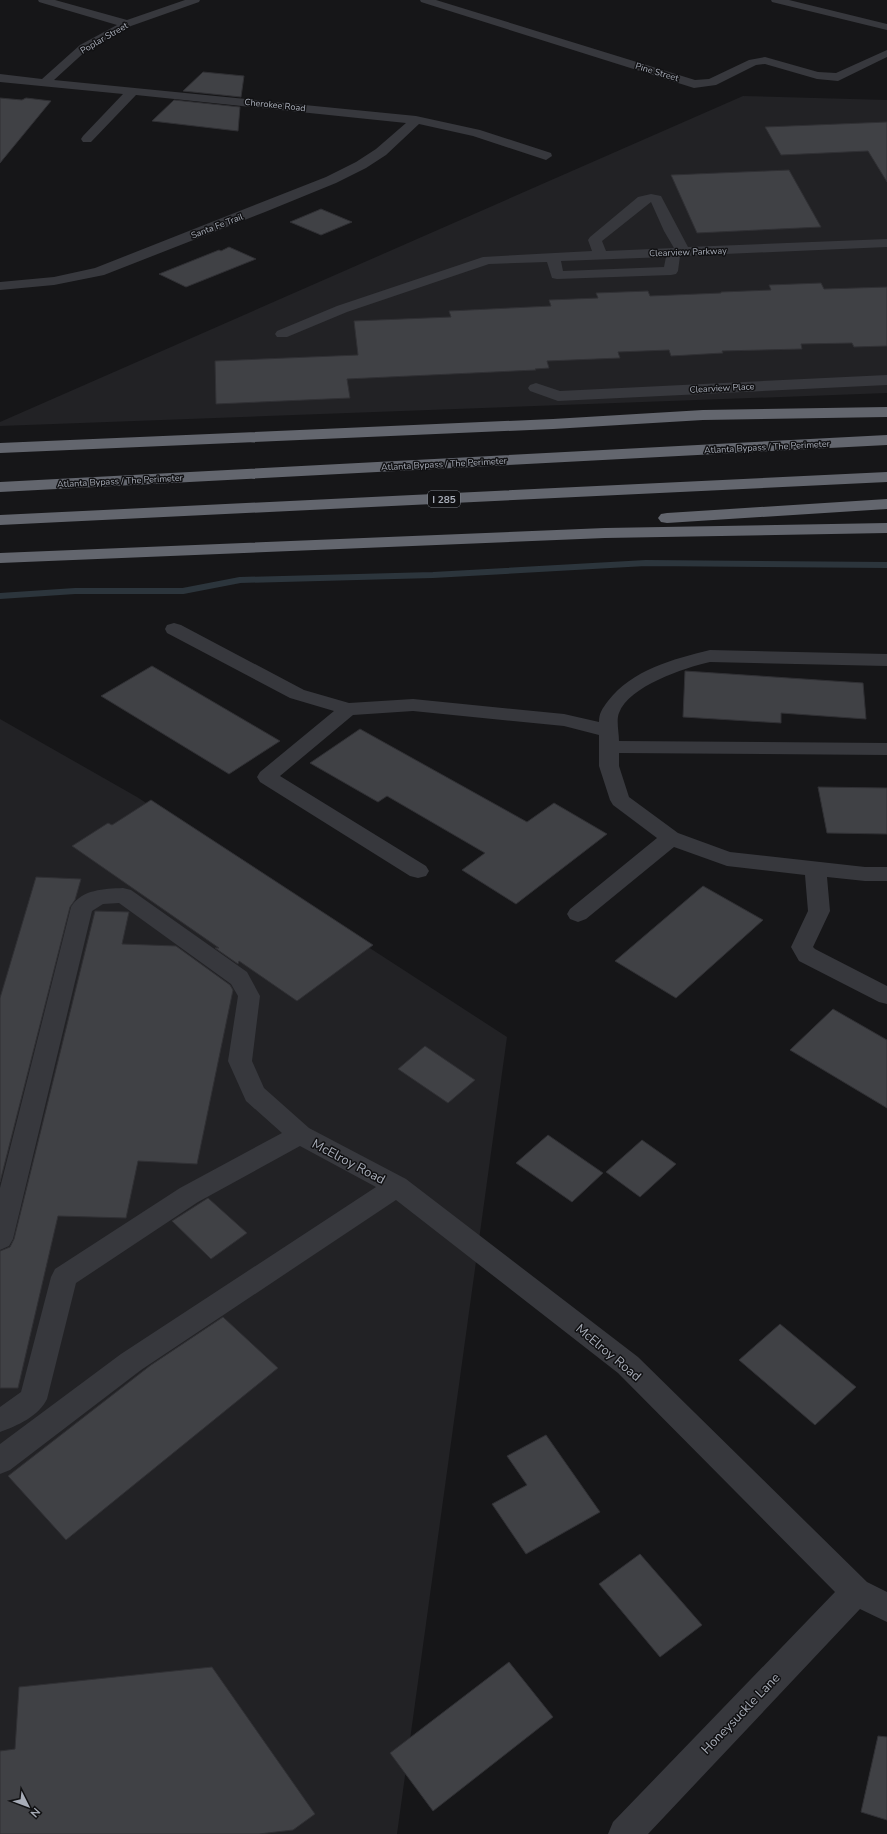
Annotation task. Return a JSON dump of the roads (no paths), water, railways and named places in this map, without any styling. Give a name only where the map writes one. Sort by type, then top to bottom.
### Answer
[{"type":"highway","points":[[553,424],[593,416],[675,406],[887,397]]},
{"type":"highway","points":[[0,448],[553,424],[702,415],[887,412]]},
{"type":"highway","name":"Atlanta Bypass / The Perimeter","points":[[0,487],[887,440]]},
{"type":"highway","points":[[0,473],[285,472]]},
{"type":"highway","name":"I 285","points":[[0,520],[887,477]]},
{"type":"highway","points":[[209,550],[439,532],[887,504]]},
{"type":"highway","points":[[0,558],[605,533],[887,528]]},
{"type":"street","points":[[43,0],[127,24]]},
{"type":"street","name":"Poplar Street","points":[[45,82],[84,47],[127,24],[195,0]]},
{"type":"street","name":"Pine Street","points":[[425,0],[694,84],[712,82],[753,62],[765,60],[817,75],[838,77],[887,53]]},
{"type":"street","points":[[776,0],[887,27]]},
{"type":"street","name":"Cherokee Road","points":[[0,78],[133,90],[416,120],[476,133],[546,156]]},
{"type":"street","points":[[87,139],[133,90]]},
{"type":"street","name":"Santa Fe Trail","points":[[0,286],[54,281],[99,272],[260,209],[331,180],[361,165],[381,152],[416,120]]},
{"type":"street","points":[[553,257],[558,275],[617,273],[671,271],[679,252],[656,199],[651,198],[643,200],[595,240],[607,255],[617,273]]},
{"type":"street","name":"Clearview Parkway","points":[[282,334],[342,309],[488,260],[887,243]]},
{"type":"street","points":[[722,373],[731,388]]},
{"type":"street","name":"Clearview Place","points":[[536,388],[558,396],[887,380]]},
{"type":"street","points":[[174,629],[297,694],[348,708],[413,705],[564,720],[609,739],[887,749]]},
{"type":"street","points":[[887,660],[710,656],[684,662],[648,677],[625,692],[609,713],[609,766],[620,800],[671,838],[727,859],[887,874]]},
{"type":"street","points":[[348,708],[267,777],[418,871]]},
{"type":"street","points":[[578,914],[671,838]]},
{"type":"street","points":[[815,868],[819,911],[802,947],[807,955],[887,996]]},
{"type":"street","name":"McElroy Road","points":[[0,1239],[82,907],[98,896],[124,896],[239,978],[249,996],[240,1061],[255,1094],[300,1135],[397,1186],[628,1365],[856,1592],[887,1607]]},
{"type":"street","points":[[0,1420],[9,1416],[33,1399],[64,1277],[190,1195],[300,1135]]},
{"type":"street","points":[[0,1461],[131,1362],[253,1284],[397,1186]]},
{"type":"street","name":"Honeysuckle Lane","points":[[625,1834],[856,1592]]},
{"type":"waterway","points":[[0,596],[75,591],[183,591],[240,580],[433,575],[646,563],[887,565]]}]
